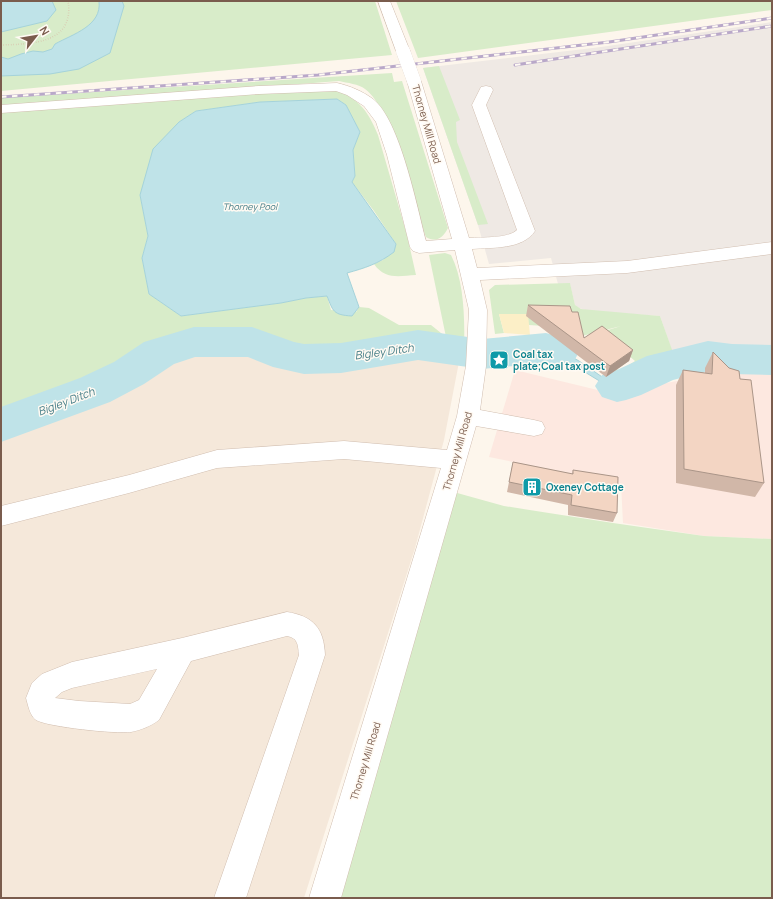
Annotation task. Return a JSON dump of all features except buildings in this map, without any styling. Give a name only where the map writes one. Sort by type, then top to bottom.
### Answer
[{"type":"street","name":"Thorney Mill Road","points":[[325,898],[468,416],[476,354],[478,310],[462,243],[414,82],[384,1]]},
{"type":"street","points":[[1,109],[259,90],[337,87],[352,92],[369,103],[383,122],[395,155],[419,247],[512,240],[519,238],[526,231],[479,105],[486,90]]},
{"type":"street","points":[[470,274],[627,267],[772,248]]},
{"type":"street","points":[[468,416],[534,428]]},
{"type":"street","points":[[1,516],[129,484],[217,458],[344,450],[455,460]]},
{"type":"street","points":[[182,651],[287,624],[297,625],[307,632],[312,644],[312,655],[230,898]]},
{"type":"path","points":[[1,45],[38,43],[54,38],[67,20],[68,1]]},
{"type":"shaded area","points":[[772,22],[772,370],[731,373],[682,380],[660,316],[588,311],[576,307],[570,284],[558,284],[551,258],[489,264],[478,225],[423,68],[601,47]]},
{"type":"shaded area","points":[[418,350],[459,362],[444,440],[415,548],[304,898],[1,898],[1,439],[24,427],[113,390],[169,361],[202,353],[233,353],[292,365],[372,358]]},
{"type":"shaded area","points":[[515,370],[610,393],[705,376],[772,370],[772,539],[704,536],[623,523],[621,484],[489,457]]},
{"type":"green space","points":[[1,1],[375,1],[392,55],[1,91]]},
{"type":"green space","points":[[396,1],[772,1],[772,10],[418,58]]},
{"type":"green space","points":[[439,66],[460,120],[456,122],[457,142],[488,224],[478,225],[423,68]]},
{"type":"green space","points":[[392,73],[394,82],[402,81],[448,228],[441,237],[433,240],[426,237],[402,157],[384,115],[375,99],[365,89],[356,85],[339,81],[1,107],[1,98]]},
{"type":"green space","points":[[329,87],[354,99],[365,111],[374,126],[378,135],[407,235],[416,275],[388,275],[383,273],[374,264],[383,260],[396,244],[352,182],[355,176],[353,150],[360,132],[346,105],[337,99],[260,102],[196,111],[179,122],[140,195],[148,236],[142,258],[149,294],[181,316],[327,296],[331,310],[356,312],[359,307],[369,308],[399,325],[431,325],[446,337],[429,255],[445,253],[451,255],[459,276],[464,312],[464,347],[413,340],[385,348],[341,354],[307,355],[287,352],[261,341],[240,338],[211,347],[188,348],[150,359],[132,370],[127,367],[90,387],[1,421],[1,112]]},
{"type":"green space","points":[[570,283],[575,305],[581,309],[660,316],[675,358],[660,360],[644,367],[642,372],[623,380],[606,377],[617,369],[620,371],[635,361],[620,348],[595,334],[621,326],[582,336],[544,326],[529,325],[499,314],[504,333],[495,334],[489,290],[495,285]]},
{"type":"green space","points":[[450,491],[504,506],[613,523],[704,536],[772,539],[772,898],[340,898]]},
{"type":"sand","points":[[499,314],[528,314],[530,335],[504,333]]},
{"type":"water","points":[[1,1],[52,1],[56,10],[47,21],[1,32]]},
{"type":"water","points":[[99,1],[122,1],[124,6],[110,53],[79,69],[50,74],[1,76],[1,57],[8,59],[33,51],[43,52],[52,49],[55,44],[78,33],[91,23],[99,10]]},
{"type":"water","name":"Thorney Pool","points":[[337,99],[346,105],[360,132],[353,150],[355,176],[352,182],[396,244],[394,252],[377,263],[347,273],[359,307],[352,316],[337,313],[333,309],[327,296],[181,316],[149,294],[142,258],[148,236],[140,195],[153,149],[179,122],[196,111],[260,102]]},
{"type":"water","points":[[497,346],[556,348],[579,361],[608,381],[617,382],[642,372],[647,364],[660,360],[675,358],[678,367],[643,378],[629,386],[616,389],[606,385],[557,355],[544,352],[521,355],[505,354],[497,357]]},
{"type":"waterway","name":"Bigley Ditch","points":[[1,425],[95,390],[129,373],[159,353],[194,342],[252,342],[288,356],[304,359],[341,358],[418,345],[482,354],[546,348],[558,352]]},
{"type":"waterway","name":"Bigley Ditch","points":[[617,386],[626,384],[662,367],[708,356],[732,359],[772,360]]},
{"type":"railway","points":[[1,97],[318,75],[609,42],[772,18]]},
{"type":"railway","points":[[515,65],[772,26]]},
{"type":"place","name":"Coal tax plate;Coal tax post","points":[[499,360]]},
{"type":"place","name":"Oxeney Cottage","points":[[532,487]]}]
